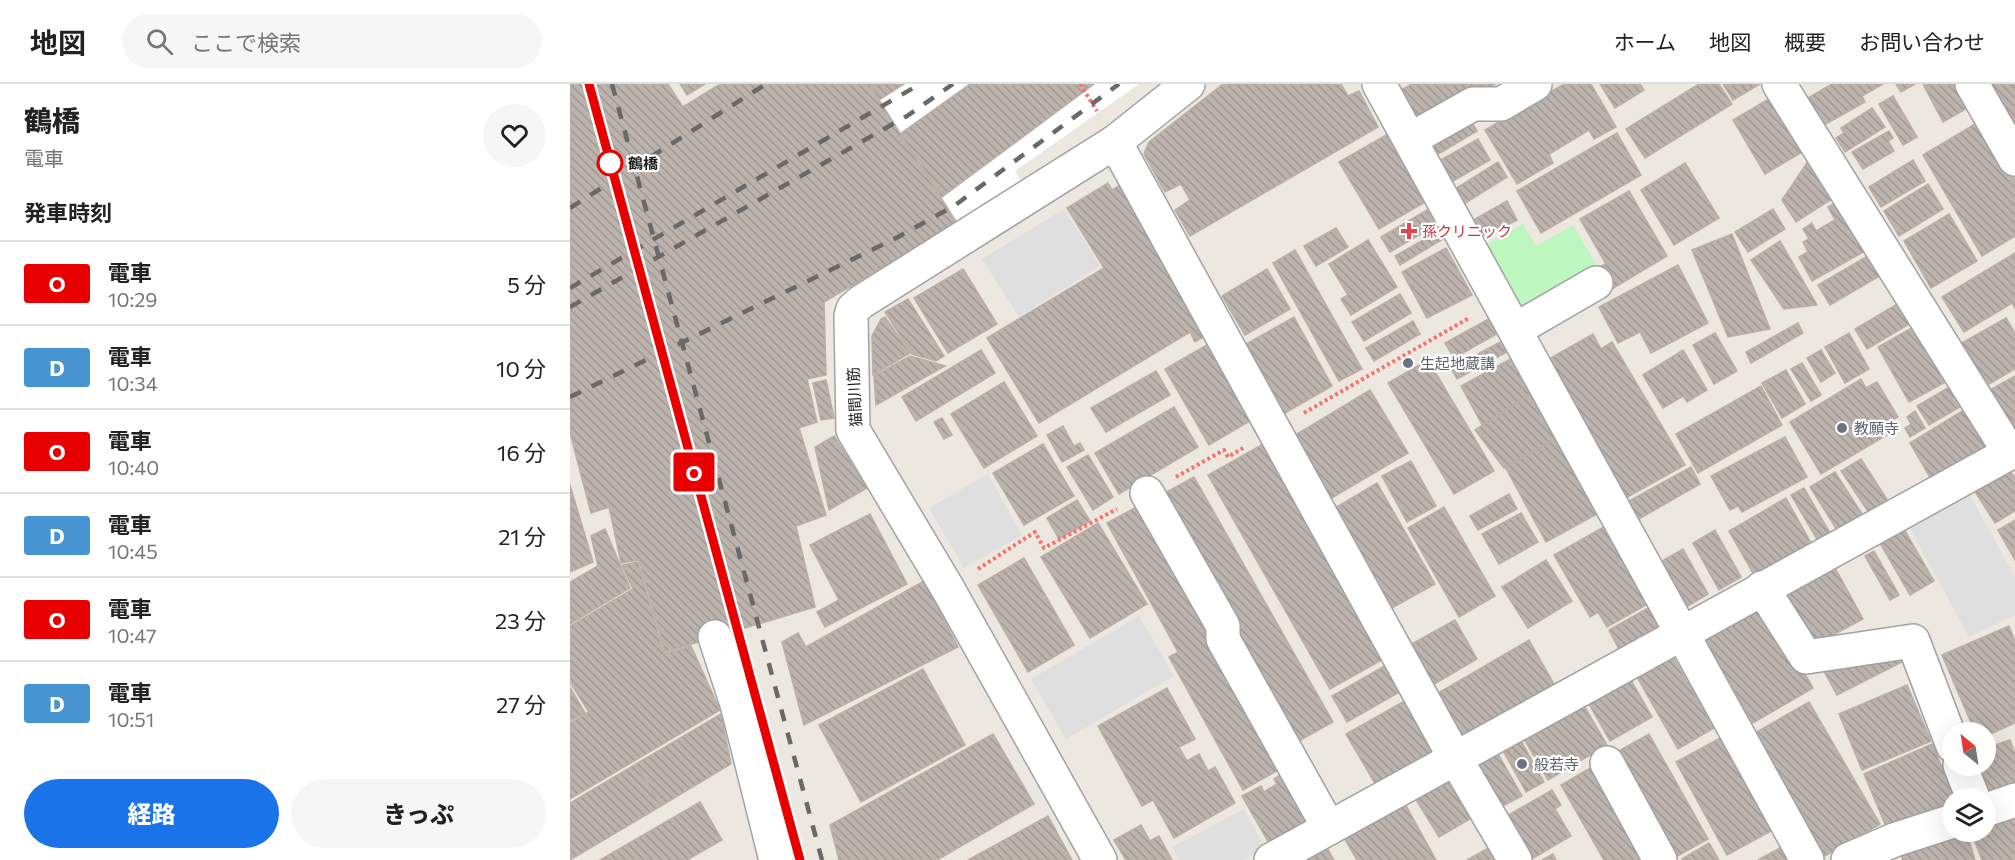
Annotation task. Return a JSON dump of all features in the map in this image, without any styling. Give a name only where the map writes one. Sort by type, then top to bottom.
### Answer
[{"type":"street","name":"猫間川筋","points":[[1100,860],[948,588],[853,430],[851,316],[853,309],[861,302],[1115,142],[1188,84]]},
{"type":"street","points":[[1379,84],[1807,860]]},
{"type":"street","points":[[1411,139],[1473,104],[1501,104],[1535,84]]},
{"type":"street","points":[[1271,860],[2012,451],[1779,84]]},
{"type":"street","points":[[1972,84],[2015,159]]},
{"type":"street","points":[[1115,142],[1455,758],[1515,860]]},
{"type":"street","points":[[1515,330],[1596,283]]},
{"type":"street","points":[[1147,493],[1223,626],[1223,639],[1329,828]]},
{"type":"street","points":[[1762,588],[1806,657],[1913,641],[1944,722]]},
{"type":"street","points":[[715,637],[737,704],[776,860]]},
{"type":"street","points":[[1607,763],[1660,860]]},
{"type":"street","points":[[1996,807],[2015,800]]},
{"type":"street","points":[[1848,860],[1894,840],[1942,825]]},
{"type":"path","points":[[1080,84],[1098,113]]},
{"type":"path","points":[[948,588],[1035,532],[1044,548],[1224,450],[1228,457],[1498,301]]},
{"type":"green space","points":[[1523,224],[1536,246],[1573,225],[1596,264],[1516,311],[1480,248]]},
{"type":"shaded area","points":[[1064,209],[1100,266],[1019,317],[982,259]]},
{"type":"shaded area","points":[[988,474],[1022,535],[964,568],[929,508]]},
{"type":"shaded area","points":[[1967,490],[2015,577],[2015,615],[1969,637],[1907,523]]},
{"type":"shaded area","points":[[1139,616],[1174,676],[1066,739],[1031,679]]},
{"type":"shaded area","points":[[1244,809],[1265,848],[1242,860],[1179,860],[1172,847]]},
{"type":"pier","points":[[869,84],[1139,84],[1015,171],[1023,185],[957,223]]},
{"type":"building","points":[[570,84],[668,84],[683,107],[720,84],[869,84],[957,223],[824,302],[826,375],[807,379],[817,422],[799,428],[826,515],[796,526],[815,607],[665,652],[639,560],[621,563],[609,507],[591,513],[570,433]]},
{"type":"building","points":[[680,84],[705,84],[687,95]]},
{"type":"building","points":[[869,84],[904,84],[879,100]]},
{"type":"building","points":[[970,84],[1094,84],[942,197],[900,134]]},
{"type":"building","points":[[1223,84],[1341,84],[1348,96],[1359,91],[1378,127],[1190,236],[1175,210],[1190,200],[1181,184],[1165,192],[1144,154],[1149,142]]},
{"type":"building","points":[[1412,84],[1495,84],[1423,126],[1401,90]]},
{"type":"building","points":[[1564,84],[1591,84],[1616,127],[1594,139],[1589,130],[1549,154],[1553,163],[1517,184],[1485,130]]},
{"type":"building","points":[[1600,84],[1640,84],[1644,90],[1615,108]]},
{"type":"building","points":[[1699,84],[1719,84],[1732,104],[1645,158],[1626,129]]},
{"type":"building","points":[[1723,84],[1760,84],[1733,100]]},
{"type":"building","points":[[1832,84],[1883,84],[1862,96],[1865,102],[1824,125],[1808,98]]},
{"type":"building","points":[[1896,84],[1915,84],[1901,92]]},
{"type":"building","points":[[1923,84],[1959,84],[1971,106],[1943,122]]},
{"type":"building","points":[[1982,84],[2015,84],[2015,141]]},
{"type":"building","points":[[1893,96],[1917,137],[1903,145],[1879,104]]},
{"type":"building","points":[[1772,97],[1804,151],[1765,174],[1733,120]]},
{"type":"building","points":[[1872,108],[1885,127],[1845,152],[1836,138],[1844,133],[1841,128]]},
{"type":"building","points":[[1469,117],[1477,131],[1435,156],[1427,142]]},
{"type":"building","points":[[1980,121],[2015,180],[2015,236],[1982,256],[1923,155]]},
{"type":"building","points":[[1393,131],[1432,198],[1379,229],[1339,162]]},
{"type":"building","points":[[1889,131],[1893,138],[1888,141],[1894,151],[1863,169],[1852,152]]},
{"type":"building","points":[[1617,133],[1641,175],[1541,233],[1517,191]]},
{"type":"building","points":[[1478,139],[1490,160],[1448,184],[1437,162]]},
{"type":"building","points":[[1813,154],[1838,195],[1796,222],[1782,200]]},
{"type":"building","points":[[1913,160],[1925,181],[1881,207],[1869,187]]},
{"type":"building","points":[[1498,162],[1507,177],[1464,204],[1455,189]]},
{"type":"building","points":[[1685,163],[1719,218],[1674,245],[1641,190]]},
{"type":"building","points":[[1108,183],[1112,190],[1120,185],[1210,333],[1195,342],[1190,332],[1039,423],[987,338],[1104,268],[1067,208]]},
{"type":"building","points":[[1928,184],[1943,209],[1899,236],[1884,211]]},
{"type":"building","points":[[1629,191],[1667,256],[1612,289],[1599,267],[1606,264],[1580,219]]},
{"type":"building","points":[[1846,197],[1874,246],[1812,281],[1799,257],[1808,252],[1803,242],[1809,239],[1803,229],[1812,223],[1816,231],[1835,220],[1828,207]]},
{"type":"building","points":[[1507,201],[1517,220],[1478,241],[1468,223]]},
{"type":"building","points":[[1773,209],[1785,229],[1748,252],[1735,232]]},
{"type":"building","name":"孫クリニック","points":[[1427,210],[1436,225],[1390,252],[1381,237]]},
{"type":"building","points":[[1949,214],[1977,261],[1931,288],[1904,241]]},
{"type":"building","points":[[1336,228],[1348,247],[1316,266],[1304,246]]},
{"type":"building","points":[[1439,231],[1443,239],[1400,265],[1395,256]]},
{"type":"building","points":[[1732,234],[1770,329],[1728,337],[1692,250]]},
{"type":"building","points":[[1368,240],[1397,287],[1351,315],[1341,299],[1348,295],[1329,264]]},
{"type":"building","points":[[1780,241],[1817,305],[1784,309],[1751,260]]},
{"type":"building","points":[[1446,248],[1472,295],[1427,318],[1402,272]]},
{"type":"building","points":[[1295,250],[1362,369],[1339,381],[1273,263]]},
{"type":"building","points":[[2015,253],[2015,308],[2012,303],[1964,332],[1942,297]]},
{"type":"building","points":[[1871,254],[1883,274],[1830,305],[1818,285]]},
{"type":"building","points":[[1678,265],[1708,323],[1651,353],[1640,332],[1618,343],[1599,307]]},
{"type":"building","points":[[963,269],[997,324],[948,353],[914,298]]},
{"type":"building","points":[[1267,269],[1290,309],[1245,335],[1222,296]]},
{"type":"building","points":[[1400,294],[1411,313],[1364,341],[1352,322]]},
{"type":"building","points":[[908,299],[944,356],[936,361],[912,354],[885,312]]},
{"type":"building","points":[[1904,300],[1916,320],[1867,349],[1855,329]]},
{"type":"building","points":[[1494,316],[1502,331],[1454,358],[1445,343]]},
{"type":"building","points":[[885,317],[910,353],[873,375],[872,336],[881,319]]},
{"type":"building","points":[[1294,317],[1332,386],[1280,416],[1241,347]]},
{"type":"building","points":[[2006,318],[2015,333],[2015,369],[1984,387],[1960,344]]},
{"type":"building","points":[[1413,321],[1420,334],[1374,361],[1366,348]]},
{"type":"building","points":[[1798,323],[1803,333],[1751,363],[1746,352]]},
{"type":"building","points":[[1917,325],[1949,380],[1909,402],[1878,347]]},
{"type":"building","points":[[1715,333],[1737,371],[1714,384],[1693,345]]},
{"type":"building","points":[[1849,333],[1869,369],[1845,383],[1825,347]]},
{"type":"building","points":[[1593,334],[1601,349],[1612,342],[1685,465],[1624,499],[1547,360]]},
{"type":"building","points":[[1504,340],[1509,351],[1457,379],[1451,368]]},
{"type":"building","points":[[1212,342],[1255,418],[1209,445],[1165,369]]},
{"type":"building","points":[[981,350],[995,373],[916,421],[902,397]]},
{"type":"building","points":[[1683,350],[1707,390],[1687,402],[1683,396],[1663,408],[1643,375]]},
{"type":"building","points":[[1821,350],[1835,373],[1821,382],[1807,358]]},
{"type":"building","points":[[910,356],[945,366],[876,405],[874,376]]},
{"type":"building","points":[[1514,357],[1599,513],[1546,542],[1461,386]]},
{"type":"building","points":[[1428,360],[1494,471],[1454,494],[1388,383]]},
{"type":"building","points":[[1802,363],[1821,395],[1811,401],[1791,369]]},
{"type":"building","points":[[1786,370],[1805,404],[1782,418],[1762,383]]},
{"type":"building","points":[[1156,371],[1170,395],[1106,432],[1091,408]]},
{"type":"building","points":[[2015,376],[2015,433],[1986,392]]},
{"type":"building","name":"教願寺","points":[[1861,379],[1866,388],[1877,382],[1898,417],[1887,423],[1892,432],[1821,474],[1790,422]]},
{"type":"building","points":[[826,380],[834,418],[821,420],[813,383]]},
{"type":"building","points":[[1004,382],[1037,436],[984,468],[951,414]]},
{"type":"building","points":[[1953,385],[1965,404],[1929,425],[1917,406]]},
{"type":"building","points":[[1761,386],[1782,425],[1698,473],[1676,434]]},
{"type":"building","points":[[1370,390],[1408,453],[1330,499],[1292,437]]},
{"type":"building","points":[[1529,395],[1555,439],[1504,468],[1475,430]]},
{"type":"building","points":[[1174,407],[1198,447],[1119,494],[1095,453]]},
{"type":"building","points":[[1967,408],[1989,444],[1931,479],[1910,443]]},
{"type":"building","points":[[1915,411],[1925,428],[1910,437],[1905,428],[1911,424],[1907,417]]},
{"type":"building","points":[[942,418],[952,435],[944,439],[934,422]]},
{"type":"building","points":[[1063,426],[1074,446],[1080,443],[1084,450],[1062,462],[1047,435]]},
{"type":"building","points":[[834,436],[867,488],[829,510],[815,447]]},
{"type":"building","points":[[1785,437],[1807,477],[1742,512],[1738,506],[1730,510],[1711,476]]},
{"type":"building","points":[[1265,443],[1387,657],[1330,689],[1208,475]]},
{"type":"building","points":[[1043,444],[1074,496],[1024,525],[993,473]]},
{"type":"building","points":[[1088,455],[1113,497],[1093,510],[1067,467]]},
{"type":"building","points":[[1861,459],[1888,501],[1869,513],[1841,471]]},
{"type":"building","points":[[1411,461],[1436,506],[1407,522],[1382,476]]},
{"type":"building","points":[[1691,467],[1700,484],[1637,520],[1627,502]]},
{"type":"building","points":[[2009,469],[2015,478],[2015,511],[1995,523],[1974,490]]},
{"type":"building","points":[[1835,472],[1864,517],[1839,533],[1810,487]]},
{"type":"building","points":[[1194,477],[1333,722],[1299,741],[1161,495]]},
{"type":"building","points":[[1377,483],[1435,584],[1392,608],[1335,508]]},
{"type":"building","points":[[570,485],[593,562],[570,572]]},
{"type":"building","points":[[1804,488],[1830,533],[1818,541],[1791,495]]},
{"type":"building","points":[[1509,494],[1517,509],[1478,530],[1470,516]]},
{"type":"building","points":[[1786,498],[1811,543],[1754,575],[1729,531]]},
{"type":"building","points":[[1077,500],[1090,521],[1059,539],[1047,518]]},
{"type":"building","points":[[1142,504],[1216,636],[1280,769],[1243,790],[1169,657],[1178,652],[1107,523]]},
{"type":"building","points":[[1444,507],[1495,596],[1459,617],[1408,528]]},
{"type":"building","points":[[1521,513],[1538,542],[1499,564],[1482,534]]},
{"type":"building","points":[[870,514],[907,584],[825,627],[817,612],[839,600],[810,545]]},
{"type":"building","points":[[2015,520],[2015,560],[1998,530]]},
{"type":"building","points":[[1098,523],[1147,604],[1090,638],[1041,557]]},
{"type":"building","points":[[1609,524],[1653,601],[1607,627],[1598,612],[1590,617],[1554,555]]},
{"type":"building","points":[[605,529],[630,588],[570,624],[570,582],[598,566],[591,536]]},
{"type":"building","points":[[1904,529],[1934,581],[1910,595],[1880,543]]},
{"type":"building","points":[[1715,530],[1741,577],[1719,590],[1693,543]]},
{"type":"building","points":[[1683,549],[1708,594],[1688,606],[1662,561]]},
{"type":"building","points":[[1874,551],[1899,595],[1890,600],[1865,556]]},
{"type":"building","points":[[1024,558],[1074,645],[1028,672],[978,585]]},
{"type":"building","points":[[1546,560],[1572,601],[1528,628],[1502,587]]},
{"type":"building","points":[[638,562],[664,654],[691,646],[720,710],[570,799],[570,723],[589,712],[570,682],[570,626],[633,589],[622,565]]},
{"type":"building","points":[[1834,566],[1863,619],[1805,650],[1776,597]]},
{"type":"building","points":[[924,581],[958,647],[804,725],[782,642],[798,633],[806,647]]},
{"type":"building","points":[[1763,601],[1813,688],[1753,723],[1702,636]]},
{"type":"building","points":[[1655,604],[1669,628],[1622,655],[1609,630]]},
{"type":"building","points":[[1455,620],[1477,659],[1431,686],[1408,646]]},
{"type":"building","points":[[2009,626],[2015,641],[2015,723],[1996,732],[1996,722],[1971,722],[1942,655]]},
{"type":"building","points":[[1529,640],[1554,684],[1458,739],[1433,696]]},
{"type":"building","points":[[1900,649],[1906,660],[1837,695],[1819,662]]},
{"type":"building","points":[[1673,657],[1714,728],[1678,749],[1637,677]]},
{"type":"building","points":[[1388,664],[1403,690],[1347,722],[1332,696]]},
{"type":"building","points":[[923,669],[965,745],[861,802],[819,725]]},
{"type":"building","points":[[1631,680],[1652,717],[1610,741],[1589,704]]},
{"type":"building","points":[[1907,685],[1931,741],[1862,770],[1839,714]]},
{"type":"building","points":[[570,687],[585,713],[570,721]]},
{"type":"building","points":[[1167,688],[1195,739],[1179,747],[1187,761],[1199,754],[1208,771],[1215,767],[1235,803],[1174,838],[1153,800],[1142,806],[1098,726]]},
{"type":"building","points":[[1408,699],[1438,751],[1377,787],[1346,734]]},
{"type":"building","points":[[1809,702],[1880,824],[1825,856],[1753,734]]},
{"type":"building","points":[[1583,704],[1607,745],[1548,780],[1524,739]]},
{"type":"building","points":[[721,714],[731,764],[661,806],[636,764]]},
{"type":"building","points":[[993,734],[1034,804],[937,860],[839,860],[830,825]]},
{"type":"building","points":[[1649,734],[1708,839],[1674,858],[1615,753]]},
{"type":"building","name":"般若寺","points":[[1519,737],[1544,782],[1526,792],[1501,747]]},
{"type":"building","points":[[1722,737],[1773,830],[1727,855],[1676,762]]},
{"type":"building","points":[[2010,740],[2015,754],[2015,784],[1996,791],[1996,788],[1980,788],[1975,776],[1996,776],[1996,745]]},
{"type":"building","points":[[1932,744],[1942,767],[1942,776],[1946,776],[1951,788],[1942,788],[1942,806],[1887,829],[1864,774]]},
{"type":"building","points":[[1497,752],[1522,796],[1497,809],[1473,765]]},
{"type":"building","points":[[1599,763],[1654,860],[1604,860],[1561,785]]},
{"type":"building","points":[[636,764],[661,806],[570,860],[570,803]]},
{"type":"building","points":[[1280,775],[1308,823],[1270,845],[1242,796],[1261,786],[1264,792],[1277,784],[1274,779]]},
{"type":"building","points":[[1447,779],[1470,819],[1439,837],[1415,798]]},
{"type":"building","points":[[1552,790],[1561,805],[1555,809],[1571,836],[1530,860],[1505,817]]},
{"type":"building","points":[[700,802],[722,840],[687,860],[600,860]]},
{"type":"building","points":[[1404,802],[1436,860],[1357,860],[1343,836]]},
{"type":"building","points":[[1048,816],[1072,860],[968,860]]},
{"type":"building","points":[[2015,818],[2015,860],[1982,860],[1975,842],[1996,842],[1996,825]]},
{"type":"building","points":[[1141,825],[1150,841],[1159,836],[1172,860],[1126,860],[1114,840]]},
{"type":"building","points":[[1942,836],[1942,842],[1969,842],[1975,860],[1903,860],[1898,849]]},
{"type":"building","points":[[1324,843],[1334,860],[1294,860]]},
{"type":"building","points":[[1709,843],[1719,860],[1682,859]]},
{"type":"building","points":[[1490,847],[1497,860],[1467,860]]},
{"type":"building","points":[[1782,847],[1788,860],[1758,860]]},
{"type":"building","points":[[1553,854],[1556,860],[1542,860]]},
{"type":"railway","points":[[590,84],[800,860]]},
{"type":"railway","points":[[612,84],[822,860]]},
{"type":"railway","points":[[570,208],[766,84]]},
{"type":"railway","points":[[570,288],[920,84]]},
{"type":"railway","points":[[570,307],[907,116],[953,84]]},
{"type":"railway","points":[[570,397],[898,237],[954,206],[1119,84]]},
{"type":"train","name":"O","points":[[589,84],[800,860]]},
{"type":"place","name":"鶴橋","points":[[610,163]]},
{"type":"place","name":"孫クリニック","points":[[1409,231]]},
{"type":"place","name":"生起地蔵講","points":[[1408,363]]},
{"type":"place","name":"教願寺","points":[[1842,428]]},
{"type":"place","name":"般若寺","points":[[1522,764]]}]
